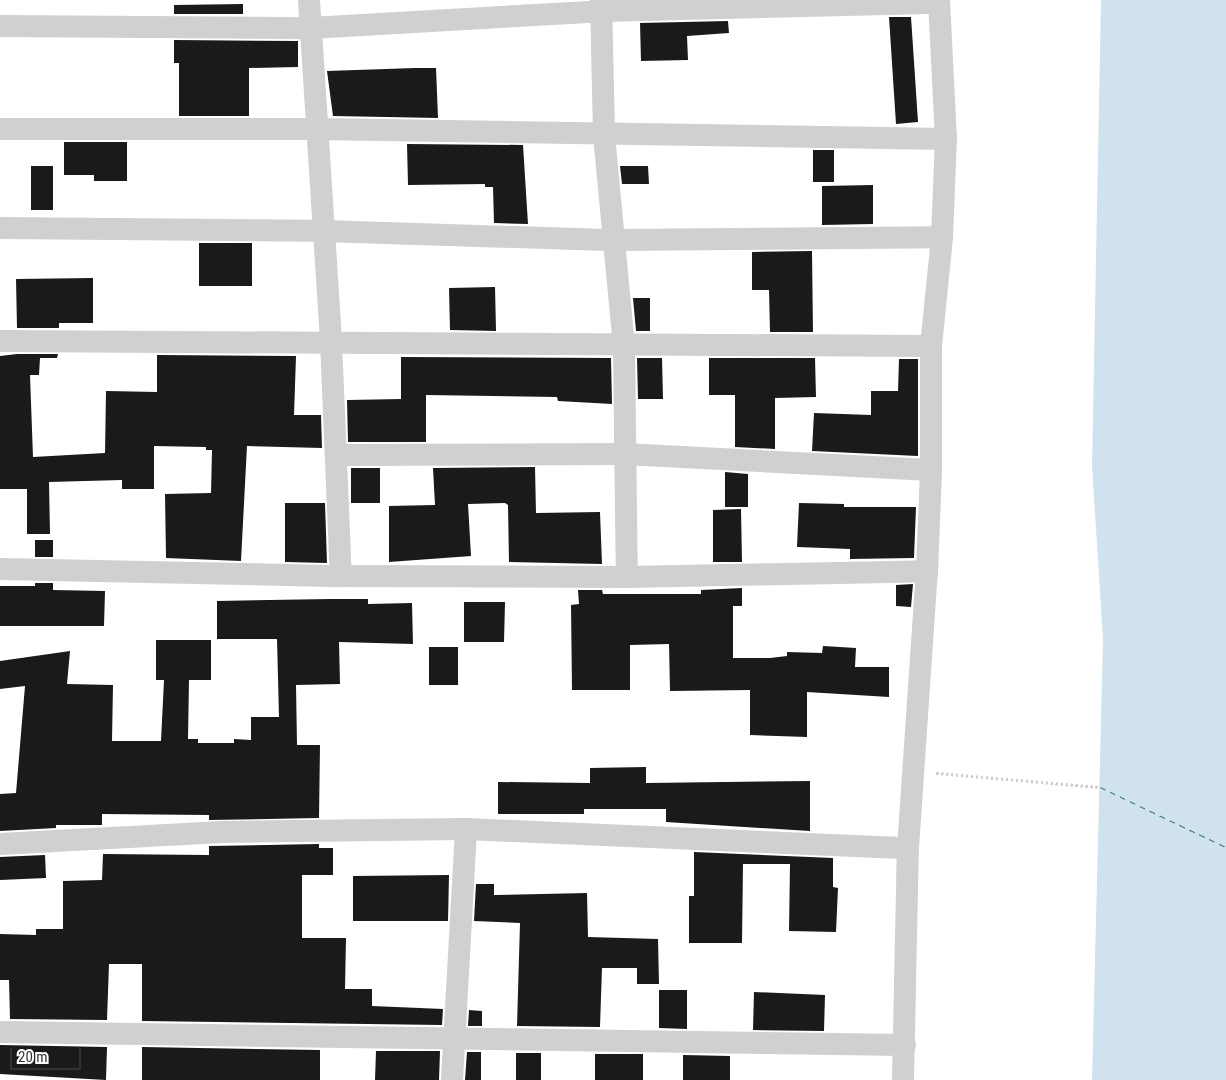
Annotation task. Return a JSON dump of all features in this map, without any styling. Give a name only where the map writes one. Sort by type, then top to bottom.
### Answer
[{"type":"street","points":[[309,0],[322,231],[331,342],[341,576]]},
{"type":"street","points":[[0,26],[310,28],[601,6],[939,2],[946,139],[942,237],[931,346],[932,470],[927,572],[908,848],[904,1080]]},
{"type":"street","points":[[601,6],[604,134],[624,346],[627,577]]},
{"type":"street","points":[[0,129],[316,130],[946,139]]},
{"type":"street","points":[[0,228],[322,231],[615,240],[942,237]]},
{"type":"street","points":[[0,341],[331,342],[624,346],[931,346]]},
{"type":"street","points":[[336,455],[624,454],[932,470]]},
{"type":"street","points":[[0,569],[341,576],[627,577],[927,572]]},
{"type":"street","points":[[0,844],[222,832],[466,829],[908,848]]},
{"type":"street","points":[[452,1080],[466,829]]},
{"type":"street","points":[[0,1032],[905,1045]]},
{"type":"path","points":[[913,772],[1100,786]]},
{"type":"water","points":[[1101,0],[1226,0],[1226,1080],[1092,1080],[1103,639],[1092,466]]},
{"type":"building","points":[[243,4],[243,14],[174,14],[174,5]]},
{"type":"building","points":[[889,17],[911,17],[918,122],[896,124]]},
{"type":"building","points":[[728,21],[729,33],[687,36],[688,60],[641,61],[640,23]]},
{"type":"building","points":[[174,40],[298,41],[298,67],[249,68],[249,116],[179,116],[179,63],[174,63]]},
{"type":"building","points":[[436,68],[438,118],[333,116],[327,71]]},
{"type":"building","points":[[64,142],[127,142],[127,181],[94,181],[94,175],[64,175]]},
{"type":"building","points":[[407,144],[523,145],[528,224],[494,223],[493,187],[485,187],[485,184],[408,185]]},
{"type":"building","points":[[813,150],[834,150],[834,182],[813,182]]},
{"type":"building","points":[[31,166],[53,166],[53,210],[31,210]]},
{"type":"building","points":[[620,166],[648,166],[649,184],[622,184]]},
{"type":"building","points":[[873,185],[873,224],[822,225],[822,186]]},
{"type":"building","points":[[199,243],[252,243],[252,286],[199,286]]},
{"type":"building","points":[[812,251],[813,332],[770,332],[769,290],[752,290],[752,252]]},
{"type":"building","points":[[93,278],[93,323],[59,323],[59,328],[17,328],[16,279]]},
{"type":"building","points":[[495,287],[496,331],[450,330],[449,288]]},
{"type":"building","points":[[633,298],[650,298],[650,331],[636,331]]},
{"type":"building","points":[[58,354],[57,358],[40,358],[39,375],[30,375],[33,457],[105,453],[106,391],[157,392],[157,355],[296,356],[294,415],[321,415],[322,448],[247,446],[241,561],[166,558],[165,494],[211,493],[212,450],[206,450],[206,447],[154,446],[154,489],[122,489],[122,480],[49,482],[50,534],[27,534],[27,489],[0,489],[0,356]]},
{"type":"building","points":[[401,357],[611,358],[612,404],[558,401],[557,397],[426,395],[426,442],[348,442],[347,400],[401,399]]},
{"type":"building","points":[[637,358],[662,358],[663,399],[638,399]]},
{"type":"building","points":[[709,358],[815,358],[816,397],[775,398],[775,449],[735,447],[735,395],[709,395]]},
{"type":"building","points":[[899,359],[918,359],[918,456],[812,451],[814,413],[871,415],[871,391],[898,391]]},
{"type":"building","points":[[535,467],[536,513],[600,512],[602,564],[509,562],[508,505],[505,503],[468,504],[471,556],[389,562],[389,506],[435,505],[433,468]]},
{"type":"building","points":[[351,468],[380,468],[380,503],[351,503]]},
{"type":"building","points":[[725,472],[748,474],[748,507],[725,507]]},
{"type":"building","points":[[285,503],[325,503],[327,563],[285,562]]},
{"type":"building","points":[[799,503],[844,504],[844,507],[916,507],[914,558],[850,559],[850,549],[797,547]]},
{"type":"building","points":[[741,509],[742,562],[713,562],[713,510]]},
{"type":"building","points":[[35,540],[53,540],[53,557],[35,557]]},
{"type":"building","points":[[35,583],[53,583],[53,590],[105,591],[104,626],[0,626],[0,586],[35,586]]},
{"type":"building","points":[[913,584],[911,607],[896,606],[896,585]]},
{"type":"building","points":[[742,588],[742,606],[733,606],[733,658],[770,658],[787,656],[787,652],[822,653],[823,646],[856,648],[855,667],[889,667],[889,697],[807,692],[807,737],[750,735],[750,690],[670,691],[669,644],[630,645],[630,690],[572,690],[571,605],[579,604],[578,590],[602,590],[603,594],[701,594],[701,590]]},
{"type":"building","points":[[368,599],[368,604],[412,603],[413,644],[339,642],[340,684],[296,685],[297,745],[320,745],[319,818],[209,820],[209,815],[102,814],[102,825],[56,825],[56,828],[0,831],[0,794],[16,793],[25,686],[0,689],[0,661],[70,651],[67,684],[113,685],[112,741],[161,741],[164,680],[156,680],[156,640],[211,640],[211,680],[189,680],[188,739],[198,739],[198,743],[234,743],[234,739],[251,740],[251,717],[279,717],[277,639],[217,639],[217,601]]},
{"type":"building","points":[[464,602],[505,602],[504,642],[464,642]]},
{"type":"building","points":[[429,647],[458,647],[458,685],[429,685]]},
{"type":"building","points":[[646,767],[646,783],[810,781],[810,831],[666,822],[666,809],[584,809],[584,814],[498,814],[498,782],[590,783],[590,768]]},
{"type":"building","points":[[319,844],[319,848],[333,848],[333,875],[302,875],[302,938],[346,938],[345,989],[372,989],[372,1006],[443,1009],[442,1025],[142,1021],[142,964],[109,964],[107,1020],[10,1019],[9,980],[0,980],[0,934],[36,935],[36,929],[63,929],[63,881],[102,880],[103,854],[209,855],[209,846]]},
{"type":"building","points":[[694,852],[833,858],[833,887],[838,888],[836,932],[789,931],[790,864],[743,864],[742,943],[689,943],[689,896],[694,896]]},
{"type":"building","points":[[45,855],[46,878],[0,880],[0,857]]},
{"type":"building","points":[[449,875],[448,921],[353,921],[353,876]]},
{"type":"building","points":[[476,884],[494,884],[494,895],[587,893],[588,937],[658,939],[659,984],[637,984],[637,968],[602,968],[600,1027],[517,1026],[520,923],[474,921]]},
{"type":"building","points":[[659,990],[687,990],[687,1029],[659,1028]]},
{"type":"building","points":[[754,992],[825,995],[824,1031],[753,1030]]},
{"type":"building","points":[[469,1010],[482,1011],[482,1026],[468,1026]]},
{"type":"building","points":[[0,1045],[107,1047],[106,1080],[0,1074]]},
{"type":"building","points":[[142,1047],[320,1050],[320,1080],[142,1080]]},
{"type":"building","points":[[376,1051],[440,1051],[439,1080],[375,1080]]},
{"type":"building","points":[[467,1052],[481,1052],[481,1080],[465,1080]]},
{"type":"building","points":[[516,1053],[541,1053],[541,1080],[516,1080]]},
{"type":"building","points":[[595,1054],[643,1054],[643,1080],[595,1080]]},
{"type":"building","points":[[683,1055],[730,1056],[730,1080],[683,1080]]},
{"type":"ferry route","points":[[1100,787],[1226,847]]}]
